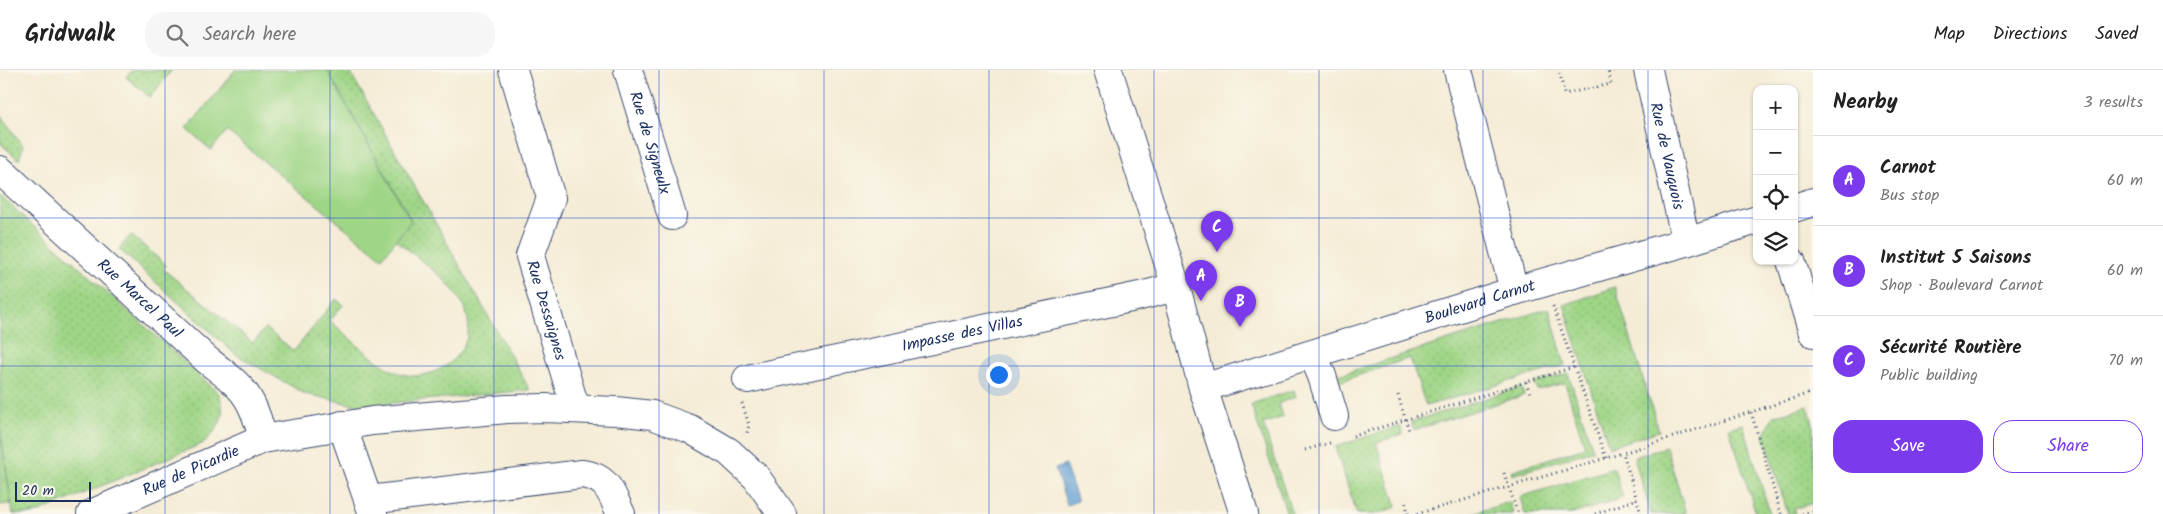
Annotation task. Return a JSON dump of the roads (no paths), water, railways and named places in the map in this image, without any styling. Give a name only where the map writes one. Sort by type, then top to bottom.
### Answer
[{"type":"street","name":"Rue Dessaignes","points":[[513,70],[551,198],[530,256],[577,409]]},
{"type":"street","name":"Rue de Signeulx","points":[[628,70],[672,216]]},
{"type":"street","points":[[1108,70],[1176,287],[1203,388],[1244,514]]},
{"type":"street","points":[[1458,70],[1514,291]]},
{"type":"street","name":"Rue de Vauquois","points":[[1648,70],[1686,242]]},
{"type":"street","name":"Rue Marcel Paul","points":[[0,170],[208,360],[234,381],[248,396],[255,408],[264,439]]},
{"type":"street","points":[[1798,207],[1813,202]]},
{"type":"street","name":"Boulevard Carnot","points":[[1203,388],[1514,291],[1753,221]]},
{"type":"street","points":[[1792,265],[1813,333]]},
{"type":"street","name":"Impasse des Villas","points":[[747,379],[1176,287]]},
{"type":"street","points":[[1313,354],[1322,376],[1333,429]]},
{"type":"street","points":[[264,439],[342,425],[507,409],[577,409],[652,415],[690,429],[729,452],[756,476],[782,514]]},
{"type":"street","points":[[342,425],[371,507],[582,474],[593,475],[608,485],[621,514]]},
{"type":"street","name":"Rue de Picardie","points":[[91,514],[264,439]]},
{"type":"water","points":[[1065,465],[1078,501],[1067,505],[1055,469]]},
{"type":"place","name":"Sécurité Routière","points":[[1217,252]]},
{"type":"place","name":"Carnot","points":[[1201,301]]},
{"type":"place","name":"Institut 5 Saisons","points":[[1240,327]]}]
